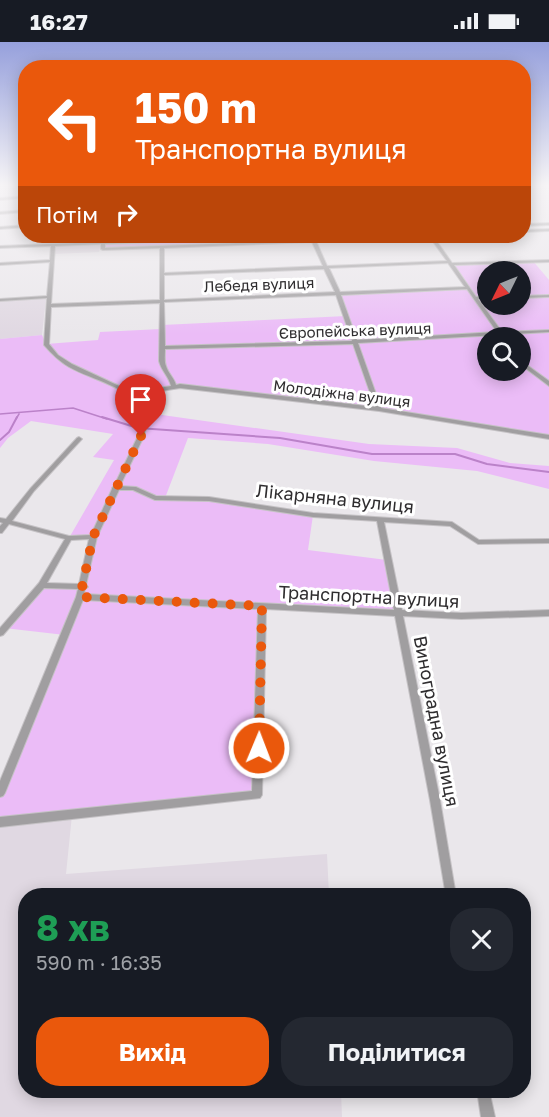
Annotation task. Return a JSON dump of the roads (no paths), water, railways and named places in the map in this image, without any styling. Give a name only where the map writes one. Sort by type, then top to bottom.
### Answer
[{"type":"street","points":[[0,247],[37,243]]},
{"type":"street","points":[[50,243],[60,243]]},
{"type":"street","points":[[104,243],[103,249],[238,243]]},
{"type":"street","points":[[314,243],[338,293],[379,409]]},
{"type":"street","points":[[436,243],[496,327]]},
{"type":"street","points":[[1,786],[80,597],[93,537],[146,424],[145,405],[132,394],[71,367],[51,352],[46,344],[53,244]]},
{"type":"street","points":[[162,246],[163,370],[173,380],[174,386]]},
{"type":"street","points":[[0,264],[52,261]]},
{"type":"street","points":[[162,274],[549,261]]},
{"type":"street","name":"Лебедя вулиця","points":[[49,306],[468,288]]},
{"type":"street","points":[[531,297],[549,296]]},
{"type":"street","points":[[0,300],[49,297]]},
{"type":"street","name":"Європейська вулиця","points":[[531,332],[549,331]]},
{"type":"street","name":"Європейська вулиця","points":[[162,348],[477,337]]},
{"type":"street","points":[[531,368],[548,380]]},
{"type":"street","name":"Молодіжна вулиця","points":[[132,394],[174,386],[379,409],[549,437]]},
{"type":"street","points":[[0,531],[4,521],[79,439]]},
{"type":"street","name":"Лікарняна вулиця","points":[[115,488],[134,488],[155,498],[209,499],[313,515],[452,524],[478,542],[549,541]]},
{"type":"street","name":"Виноградна вулиця","points":[[380,519],[435,800],[450,888]]},
{"type":"street","points":[[4,521],[69,538],[93,537]]},
{"type":"street","points":[[0,633],[42,585],[69,538]]},
{"type":"street","points":[[42,585],[84,586]]},
{"type":"street","name":"Транспортна вулиця","points":[[80,597],[461,616],[549,613]]},
{"type":"street","points":[[0,822],[257,795],[262,606]]},
{"type":"street","points":[[484,1098],[488,1117]]},
{"type":"waterway","points":[[0,414],[73,408],[107,419]]},
{"type":"waterway","points":[[16,419],[19,414]]},
{"type":"waterway","points":[[0,440],[9,432],[17,417]]},
{"type":"waterway","points":[[102,417],[138,428],[280,438],[372,454],[455,454],[487,464],[549,472]]}]
